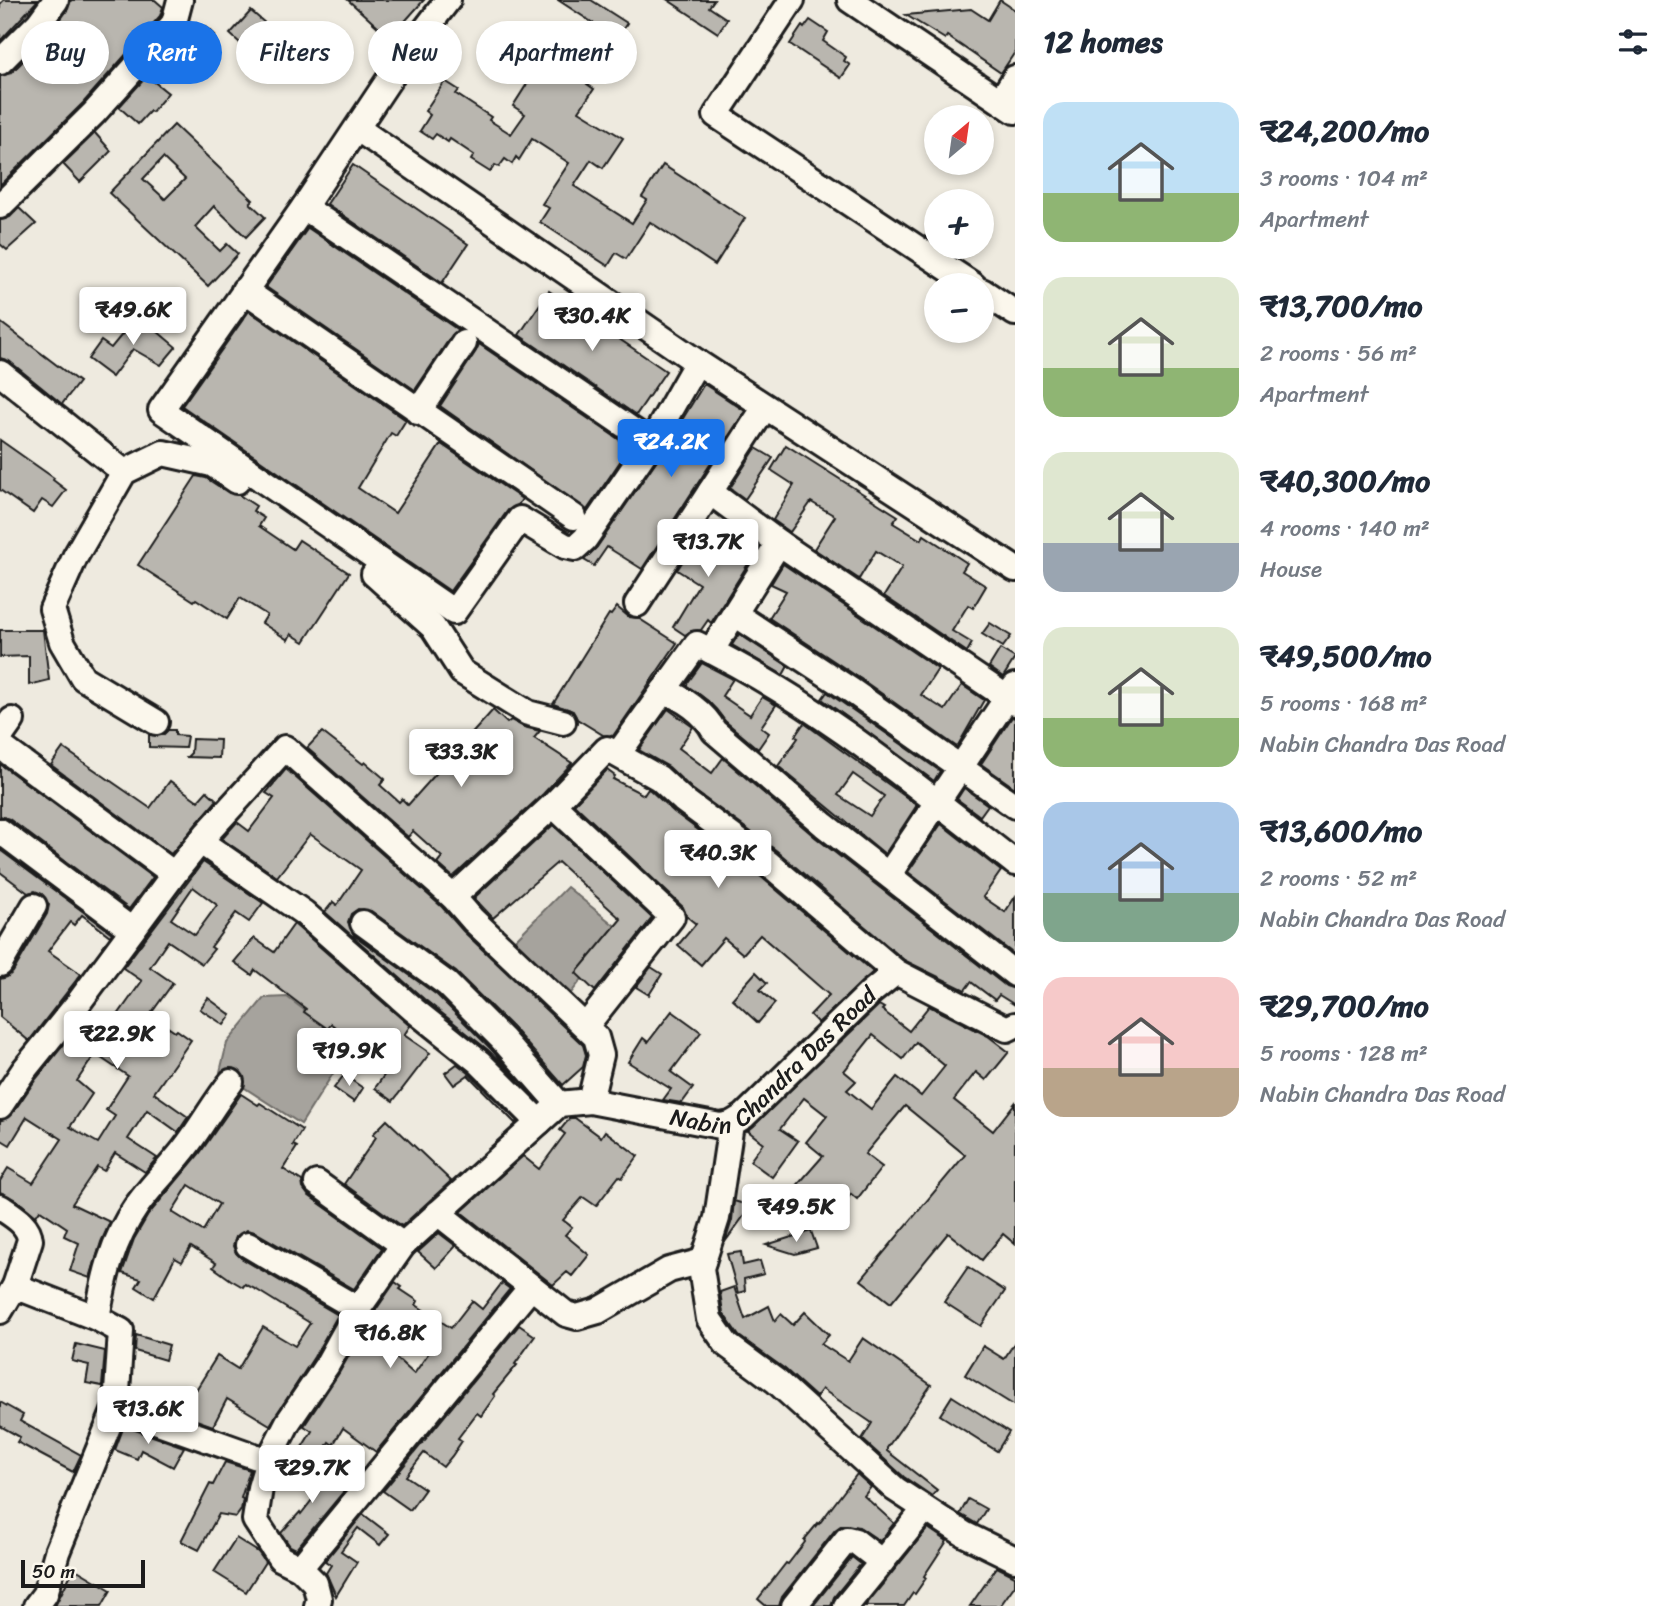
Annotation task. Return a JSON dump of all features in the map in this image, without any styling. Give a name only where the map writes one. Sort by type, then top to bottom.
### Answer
[{"type":"street","points":[[0,62],[39,23],[56,0]]},
{"type":"street","points":[[0,206],[94,113],[163,36],[174,23],[180,0]]},
{"type":"street","points":[[448,0],[402,60],[358,129],[161,410],[453,612],[520,519],[565,546],[575,548],[585,539],[651,443],[697,362]]},
{"type":"street","points":[[792,0],[716,115],[955,273]]},
{"type":"street","points":[[850,0],[1008,106],[1015,78]]},
{"type":"street","points":[[358,129],[697,362],[1015,569]]},
{"type":"street","points":[[304,207],[651,443]]},
{"type":"street","points":[[244,290],[574,517]]},
{"type":"street","points":[[994,299],[1015,313]]},
{"type":"street","points":[[418,412],[464,343]]},
{"type":"street","points":[[0,373],[124,472]]},
{"type":"street","points":[[637,604],[765,407]]},
{"type":"street","points":[[156,722],[83,678],[62,642],[52,609],[75,557],[124,472],[163,453],[212,464],[378,576],[433,627],[462,671],[528,713],[563,722]]},
{"type":"street","points":[[709,492],[779,543],[1012,696],[889,874]]},
{"type":"street","points":[[710,651],[779,543]]},
{"type":"street","points":[[735,614],[852,691],[1015,806]]},
{"type":"street","points":[[618,754],[697,644],[802,703],[938,802],[1015,863]]},
{"type":"street","points":[[663,691],[709,721],[714,731],[824,825],[1015,974]]},
{"type":"street","points":[[0,746],[174,874]]},
{"type":"street","points":[[0,1106],[24,1070],[79,1002],[174,874],[285,748],[453,897],[473,920],[596,1037],[601,1055],[590,1101]]},
{"type":"street","points":[[453,897],[553,805],[607,749],[659,778],[683,800],[768,863],[896,972]]},
{"type":"street","points":[[553,805],[672,917],[586,1026]]},
{"type":"street","points":[[0,831],[132,930]]},
{"type":"street","points":[[201,842],[304,913],[404,1002],[480,1062],[539,1122]]},
{"type":"street","points":[[0,964],[34,906]]},
{"type":"street","points":[[317,1606],[319,1599],[315,1583],[300,1568],[280,1558],[254,1520],[268,1461],[288,1422],[327,1365],[358,1309],[402,1245],[559,1104],[502,1039],[447,984],[363,923]]},
{"type":"street","name":"Nabin Chandra Das Road","points":[[559,1104],[590,1101],[720,1126],[731,1124],[744,1116],[870,993],[896,972],[1007,1029],[1015,1024]]},
{"type":"street","points":[[480,1062],[502,1039]]},
{"type":"street","points":[[97,1318],[112,1249],[124,1225],[137,1205],[188,1144],[211,1106],[231,1082]]},
{"type":"street","points":[[731,1124],[717,1218],[701,1268],[709,1319],[727,1345],[776,1381],[895,1489],[964,1534],[1015,1559]]},
{"type":"street","points":[[317,1183],[402,1245]]},
{"type":"street","points":[[0,1207],[30,1232],[26,1255],[15,1286],[0,1311]]},
{"type":"street","points":[[438,1213],[566,1314],[577,1317],[598,1311],[668,1270],[703,1261]]},
{"type":"street","points":[[248,1245],[358,1309]]},
{"type":"street","points":[[15,1286],[97,1318],[121,1331],[116,1407],[57,1552],[45,1594],[36,1606]]},
{"type":"street","points":[[300,1568],[531,1287]]},
{"type":"street","points":[[116,1407],[268,1461]]},
{"type":"street","points":[[846,1606],[925,1509]]},
{"type":"street","points":[[794,1606],[847,1539],[855,1541],[882,1562]]},
{"type":"shaded area","points":[[567,887],[620,930],[571,993],[513,942]]},
{"type":"shaded area","points":[[287,997],[351,1045],[301,1124],[220,1072],[227,1043],[264,998]]},
{"type":"building","points":[[4,0],[38,0],[0,41],[0,4]]},
{"type":"building","points":[[71,0],[155,0],[163,7],[156,21],[123,21],[123,58],[109,74],[109,21],[59,21]]},
{"type":"building","points":[[348,0],[424,0],[405,21],[371,21]]},
{"type":"building","points":[[558,0],[591,0],[624,21],[590,21]]},
{"type":"building","points":[[668,0],[714,0],[709,7],[727,19],[718,33]]},
{"type":"building","points":[[1000,0],[1015,10],[1015,52],[1001,73],[947,36],[945,39],[906,15],[971,9],[988,20]]},
{"type":"building","points":[[251,11],[263,21],[242,21]]},
{"type":"building","points":[[810,20],[828,32],[823,41],[846,57],[844,61],[850,65],[841,78],[790,44],[802,26],[804,28]]},
{"type":"building","points":[[236,27],[236,39],[230,34]]},
{"type":"building","points":[[21,63],[21,84],[100,84],[0,185],[0,76],[11,73]]},
{"type":"building","points":[[140,84],[157,84],[168,93],[138,124],[119,107]]},
{"type":"building","points":[[443,84],[450,84],[459,90],[456,94],[511,134],[525,114],[513,106],[527,84],[587,84],[594,89],[579,111],[623,138],[603,168],[591,160],[574,186],[632,223],[647,200],[642,197],[663,165],[745,218],[715,265],[650,222],[626,259],[616,253],[608,266],[540,222],[549,208],[542,204],[569,163],[532,139],[519,160],[516,157],[512,164],[505,159],[499,167],[495,165],[490,172],[471,160],[474,155],[450,139],[448,142],[436,134],[432,139],[420,131],[430,115],[425,111]]},
{"type":"building","points":[[174,125],[253,200],[250,203],[265,217],[246,237],[214,206],[195,227],[220,251],[227,244],[238,254],[208,286],[109,193]],"holes":[[[163,158],[185,179],[165,199],[143,179]]]},
{"type":"building","points":[[95,133],[111,151],[80,182],[63,164]]},
{"type":"building","points":[[353,165],[468,244],[442,283],[327,204]]},
{"type":"building","points":[[19,208],[36,224],[7,250],[0,244],[0,220],[10,217]]},
{"type":"building","points":[[308,228],[458,330],[415,390],[266,287]]},
{"type":"building","points":[[549,291],[666,371],[636,415],[519,335]]},
{"type":"building","points":[[249,311],[406,420],[396,436],[391,433],[358,488],[395,513],[441,444],[522,499],[518,505],[508,510],[450,591],[182,406]]},
{"type":"building","points":[[138,315],[176,347],[161,365],[133,349],[112,377],[88,359],[101,341],[111,348]]},
{"type":"building","points":[[0,322],[79,382],[62,404],[9,361],[0,358]]},
{"type":"building","points":[[479,344],[630,447],[587,510],[440,406]]},
{"type":"building","points":[[704,384],[745,411],[642,569],[607,547],[594,566],[584,560],[597,547],[663,451]]},
{"type":"building","points":[[0,440],[54,478],[53,480],[66,490],[53,507],[42,500],[33,513],[0,490]]},
{"type":"building","points":[[786,445],[898,516],[893,523],[921,540],[924,535],[967,563],[962,571],[986,586],[973,608],[968,605],[952,631],[972,643],[967,652],[884,596],[902,567],[876,551],[859,579],[814,549],[835,516],[811,502],[790,532],[773,520],[794,485],[771,470]]},
{"type":"building","points":[[756,448],[773,458],[745,499],[730,488]]},
{"type":"building","points":[[196,476],[206,478],[256,506],[253,511],[264,518],[259,526],[293,549],[299,540],[349,573],[304,642],[291,634],[288,640],[262,623],[267,615],[240,598],[227,619],[138,565]]},
{"type":"building","points":[[708,522],[725,533],[718,545],[748,564],[711,623],[708,620],[701,630],[685,635],[673,627],[699,584],[677,570]]},
{"type":"building","points":[[783,564],[938,669],[921,695],[945,710],[962,685],[984,700],[957,747],[769,618],[786,591],[771,584]]},
{"type":"building","points":[[617,607],[629,617],[638,618],[677,643],[613,736],[603,735],[577,719],[573,711],[553,704],[609,614]]},
{"type":"building","points":[[990,623],[1011,636],[1003,647],[982,634]]},
{"type":"building","points":[[0,630],[43,630],[49,680],[29,685],[29,656],[0,657]]},
{"type":"building","points":[[739,634],[788,666],[783,675],[732,645]]},
{"type":"building","points":[[1000,649],[1015,658],[1003,677],[989,667]]},
{"type":"building","points":[[702,663],[733,679],[722,696],[750,715],[762,697],[776,705],[761,727],[769,733],[758,749],[725,721],[708,701],[686,685]]},
{"type":"building","points":[[827,692],[940,771],[934,781],[822,699]]},
{"type":"building","points":[[668,709],[693,727],[679,748],[712,773],[723,758],[815,837],[1006,986],[1015,989],[1015,1005],[999,995],[995,1000],[971,982],[965,990],[904,960],[777,851],[692,789],[669,767],[639,750]]},
{"type":"building","points":[[493,710],[507,723],[511,720],[540,731],[534,738],[572,763],[543,794],[453,877],[437,863],[442,857],[413,831],[408,837],[307,748],[322,732],[363,764],[365,762],[385,779],[380,785],[399,802],[402,799],[408,805]]},
{"type":"building","points":[[1012,717],[1015,718],[1015,788],[981,764]]},
{"type":"building","points":[[804,723],[917,805],[885,854],[778,766],[798,738],[795,736]],"holes":[[[853,774],[884,796],[870,816],[838,795]]]},
{"type":"building","points":[[168,730],[175,730],[175,735],[187,736],[185,748],[149,747],[149,735],[163,735]]},
{"type":"building","points":[[192,739],[220,740],[219,758],[187,757],[191,753]]},
{"type":"building","points":[[63,748],[150,808],[170,781],[198,801],[207,791],[217,800],[171,854],[51,765]]},
{"type":"building","points":[[0,764],[153,877],[129,909],[9,819],[0,816]]},
{"type":"building","points":[[286,769],[442,907],[463,931],[583,1045],[586,1055],[583,1067],[563,1085],[513,1028],[456,972],[371,911],[358,909],[351,914],[348,922],[354,935],[437,995],[519,1081],[488,1050],[424,999],[325,912],[333,902],[337,905],[361,870],[310,834],[277,877],[222,839],[237,822],[249,831],[274,798],[266,793]]},
{"type":"building","points":[[607,770],[615,776],[613,779],[644,795],[650,790],[674,812],[759,875],[873,972],[818,1023],[810,1015],[829,995],[760,935],[743,954],[724,938],[701,965],[678,945],[696,924],[686,916],[683,907],[574,804]]},
{"type":"building","points":[[964,788],[988,805],[980,816],[957,799]]},
{"type":"building","points":[[941,824],[1001,871],[983,897],[1005,912],[1015,897],[1015,955],[908,872]]},
{"type":"building","points":[[553,825],[652,918],[595,991],[576,973],[621,919],[558,862],[493,918],[474,898]]},
{"type":"building","points":[[0,850],[112,933],[110,936],[82,915],[74,925],[70,922],[48,951],[81,974],[29,1041],[0,1017],[0,979],[13,972],[47,914],[49,905],[42,894],[35,891],[28,893],[0,872]]},
{"type":"building","points":[[203,862],[263,903],[249,922],[236,913],[202,964],[168,941],[150,967],[173,983],[150,1015],[191,1040],[154,1093],[188,1117],[178,1132],[147,1110],[128,1139],[157,1158],[145,1172],[115,1153],[104,1171],[97,1167],[72,1204],[110,1222],[90,1278],[70,1271],[79,1243],[64,1236],[67,1228],[40,1210],[36,1216],[18,1201],[0,1192],[0,1181],[8,1168],[33,1183],[62,1139],[27,1117],[10,1145],[0,1139],[0,1121],[12,1114],[36,1079],[89,1013],[110,1026],[142,981],[123,968]],"holes":[[[193,887],[217,905],[195,935],[171,919]],[[95,1054],[128,1076],[106,1110],[115,1116],[98,1143],[70,1127],[92,1094],[77,1081]]]},
{"type":"building","points":[[294,924],[410,1026],[404,1035],[430,1053],[393,1101],[375,1088],[390,1067],[331,1024],[328,1029],[304,1012],[306,1009],[255,970],[252,975],[234,962],[254,938],[274,952]]},
{"type":"building","points":[[651,967],[662,974],[649,995],[636,987]]},
{"type":"building","points":[[756,972],[767,983],[760,990],[775,1003],[758,1023],[732,999]]},
{"type":"building","points":[[208,998],[231,1015],[224,1025],[200,1009]]},
{"type":"building","points":[[879,1005],[909,1031],[929,1006],[988,1036],[1009,1052],[986,1080],[976,1072],[954,1100],[993,1131],[1015,1103],[1015,1244],[1003,1234],[982,1260],[948,1233],[891,1303],[861,1280],[965,1155],[905,1106],[865,1154],[882,1167],[857,1199],[851,1194],[842,1205],[829,1206],[820,1199],[814,1206],[797,1206],[786,1198],[823,1156],[806,1142],[827,1116],[804,1098],[780,1129],[798,1141],[772,1177],[750,1161],[763,1143],[748,1131]],"holes":[[[873,1035],[903,1059],[916,1042],[945,1066],[921,1096],[897,1077],[871,1109],[847,1090],[856,1081],[844,1071]]]},
{"type":"building","points":[[672,1011],[701,1032],[671,1072],[693,1088],[682,1103],[663,1100],[671,1089],[628,1062],[643,1038],[648,1042]]},
{"type":"building","points":[[457,1064],[517,1121],[515,1123],[468,1075],[454,1085],[445,1073]]},
{"type":"building","points":[[344,1075],[363,1088],[354,1102],[334,1088]]},
{"type":"building","points":[[241,1094],[258,1105],[260,1103],[302,1130],[293,1145],[297,1147],[283,1169],[302,1181],[308,1195],[382,1248],[354,1289],[255,1232],[247,1230],[236,1237],[233,1246],[241,1258],[338,1315],[270,1425],[227,1399],[213,1426],[168,1410],[178,1391],[191,1398],[217,1356],[238,1369],[263,1327],[295,1346],[310,1323],[257,1290],[245,1284],[243,1287],[231,1280],[213,1267],[216,1263],[191,1247],[182,1262],[175,1258],[154,1298],[136,1287],[141,1279],[122,1273],[134,1239],[148,1215],[200,1153]],"holes":[[[189,1185],[219,1204],[203,1231],[172,1212]]]},
{"type":"building","points":[[570,1118],[575,1118],[601,1137],[605,1131],[638,1156],[596,1206],[583,1197],[563,1220],[572,1227],[565,1235],[589,1255],[572,1276],[567,1272],[553,1285],[461,1212],[523,1156],[539,1169],[565,1134],[560,1130]]},
{"type":"building","points":[[387,1120],[451,1181],[402,1226],[344,1184],[376,1137],[373,1134]]},
{"type":"building","points":[[734,1201],[751,1206],[725,1242],[732,1220]]},
{"type":"building","points":[[811,1231],[817,1248],[795,1254],[766,1245]]},
{"type":"building","points":[[439,1233],[456,1246],[436,1268],[418,1252]]},
{"type":"building","points":[[741,1252],[743,1265],[760,1261],[764,1274],[744,1279],[745,1291],[738,1293],[727,1254]]},
{"type":"building","points":[[968,1267],[1005,1291],[981,1326],[944,1302]]},
{"type":"building","points":[[395,1282],[402,1287],[400,1289],[418,1301],[416,1305],[451,1328],[472,1301],[482,1309],[502,1283],[510,1289],[376,1452],[343,1428],[333,1445],[329,1442],[316,1463],[299,1452],[312,1431],[304,1426]],"holes":[[[398,1325],[432,1348],[414,1374],[383,1346]]]},
{"type":"building","points":[[734,1287],[745,1319],[769,1306],[775,1321],[781,1314],[793,1325],[805,1312],[829,1335],[821,1344],[848,1361],[863,1338],[931,1385],[887,1451],[937,1490],[932,1496],[904,1477],[862,1439],[872,1423],[822,1389],[816,1397],[785,1369],[739,1336],[723,1313],[720,1292]]},
{"type":"building","points":[[519,1325],[535,1336],[515,1364],[517,1365],[493,1394],[495,1396],[481,1416],[477,1413],[458,1438],[462,1441],[452,1456],[443,1467],[424,1453],[406,1476],[425,1489],[410,1510],[383,1491]]},
{"type":"building","points":[[136,1335],[169,1345],[165,1360],[135,1351]]},
{"type":"building","points":[[1015,1342],[1015,1406],[965,1375],[983,1346],[1004,1359]]},
{"type":"building","points":[[76,1344],[105,1351],[102,1386],[86,1383],[89,1365],[72,1361]]},
{"type":"building","points":[[952,1396],[1009,1432],[997,1451],[940,1415]]},
{"type":"building","points":[[0,1402],[23,1415],[20,1421],[81,1455],[73,1472],[17,1442],[20,1437],[0,1426]]},
{"type":"building","points":[[124,1426],[184,1447],[173,1467],[141,1450],[137,1459],[115,1450]]},
{"type":"building","points":[[225,1462],[250,1470],[241,1498],[241,1510],[236,1517],[219,1514],[199,1550],[181,1541],[210,1484],[213,1485]]},
{"type":"building","points":[[308,1462],[345,1490],[296,1549],[290,1546],[281,1533],[300,1512],[301,1514],[318,1492],[297,1479]]},
{"type":"building","points":[[857,1474],[871,1487],[864,1496],[894,1523],[880,1541],[859,1527],[842,1525],[835,1530],[782,1597],[779,1606],[766,1606],[758,1599]]},
{"type":"building","points":[[968,1499],[986,1509],[977,1524],[960,1514]]},
{"type":"building","points":[[363,1514],[389,1534],[380,1545],[358,1528],[341,1551],[357,1562],[336,1596],[326,1573],[331,1565],[325,1561]]},
{"type":"building","points":[[928,1528],[947,1541],[915,1594],[913,1593],[904,1606],[865,1606]]},
{"type":"building","points":[[236,1538],[258,1552],[265,1562],[246,1592],[214,1572]]},
{"type":"building","points":[[852,1557],[861,1564],[834,1597],[831,1606],[813,1606]]},
{"type":"building","points":[[997,1567],[1015,1576],[1015,1585],[1000,1606],[970,1606]]},
{"type":"building","points":[[74,1568],[111,1590],[102,1606],[55,1606]]}]
